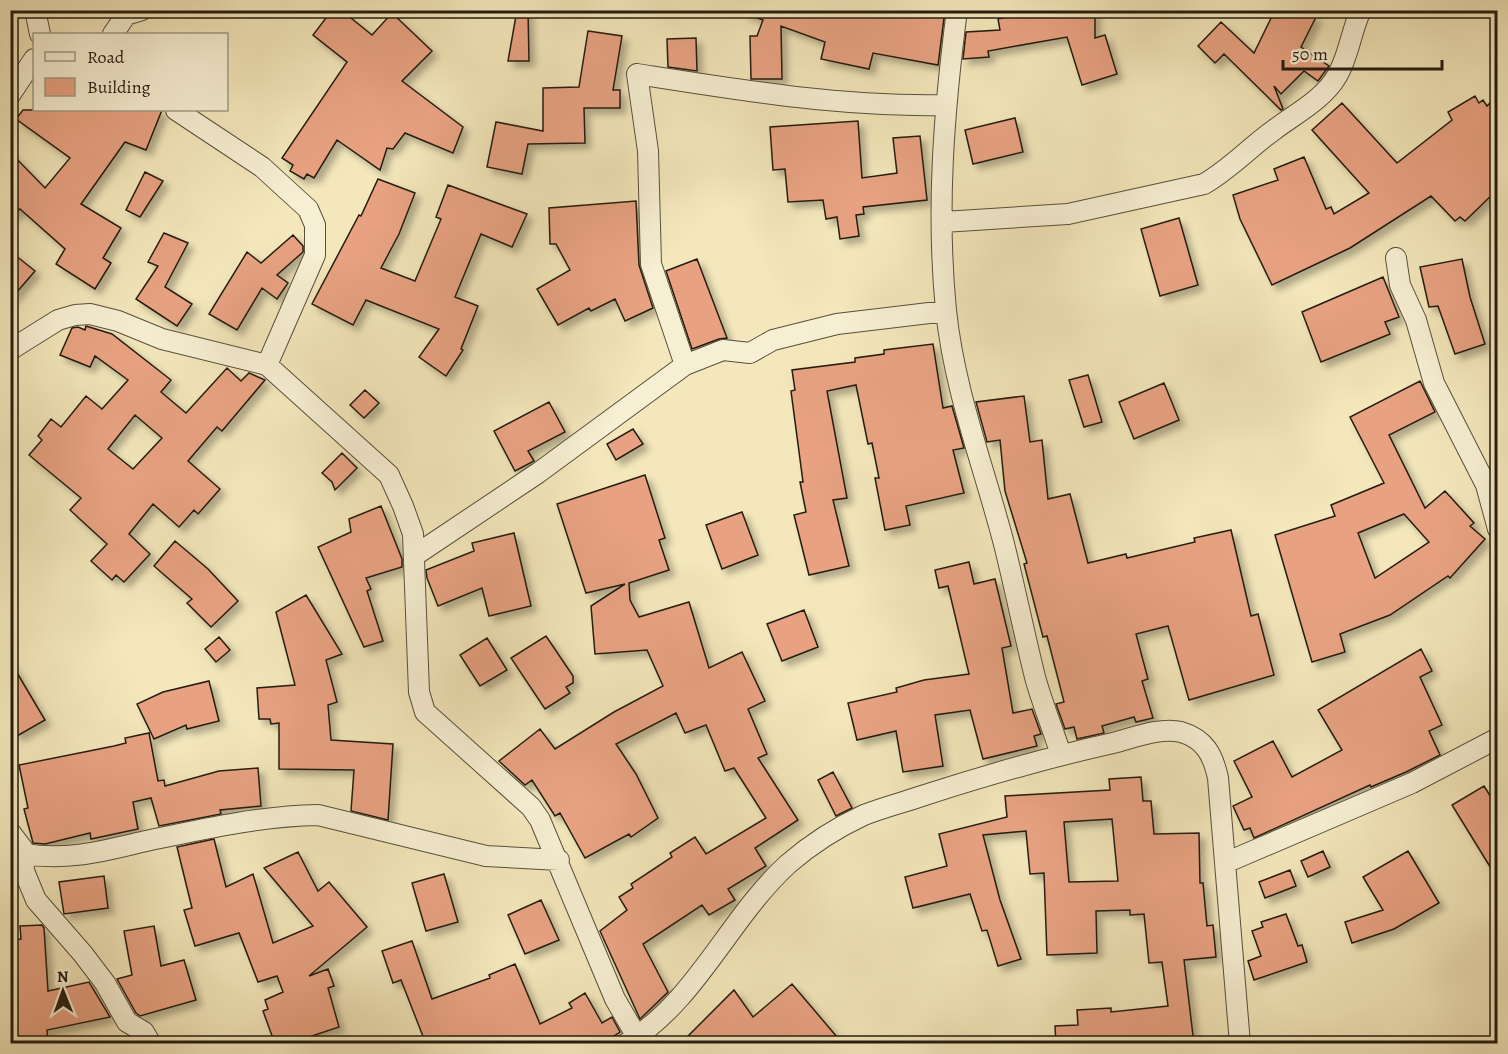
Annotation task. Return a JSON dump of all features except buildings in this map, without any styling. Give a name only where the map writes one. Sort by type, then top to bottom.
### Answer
[{"type":"street","points":[[35,10],[40,33]]},
{"type":"street","points":[[114,33],[126,15],[142,10]]},
{"type":"street","points":[[957,10],[945,105],[941,181],[946,311],[976,451],[1004,543],[1036,679],[1061,755]]},
{"type":"street","points":[[943,222],[1068,214],[1204,184],[1222,174],[1275,129],[1298,116],[1325,90],[1336,77],[1344,60],[1361,10]]},
{"type":"street","points":[[10,95],[33,60]]},
{"type":"street","points":[[685,365],[651,264],[648,151],[638,74],[806,99],[898,106],[945,105]]},
{"type":"street","points":[[178,111],[262,167],[308,208],[315,225],[315,255],[267,365]]},
{"type":"street","points":[[1396,258],[1400,285],[1416,320],[1434,383],[1486,485],[1497,529]]},
{"type":"street","points":[[414,556],[538,473],[685,365],[723,350],[750,353],[773,340],[837,324],[946,311]]},
{"type":"street","points":[[10,350],[58,321],[75,315],[90,314],[118,321],[162,339],[267,365],[389,475],[412,534],[419,692],[425,712],[531,807],[548,835],[615,999],[636,1041],[696,980],[751,905],[787,865],[808,849],[865,815],[976,778],[1061,755],[1159,733],[1180,732],[1204,744],[1213,756],[1218,778],[1240,1044]]},
{"type":"street","points":[[1224,862],[1412,783],[1497,738]]},
{"type":"street","points":[[24,854],[48,858],[70,857],[220,826],[318,815],[486,856],[559,860]]},
{"type":"street","points":[[10,832],[24,854],[24,870],[36,900],[105,983],[127,1022],[144,1032],[151,1044]]}]
